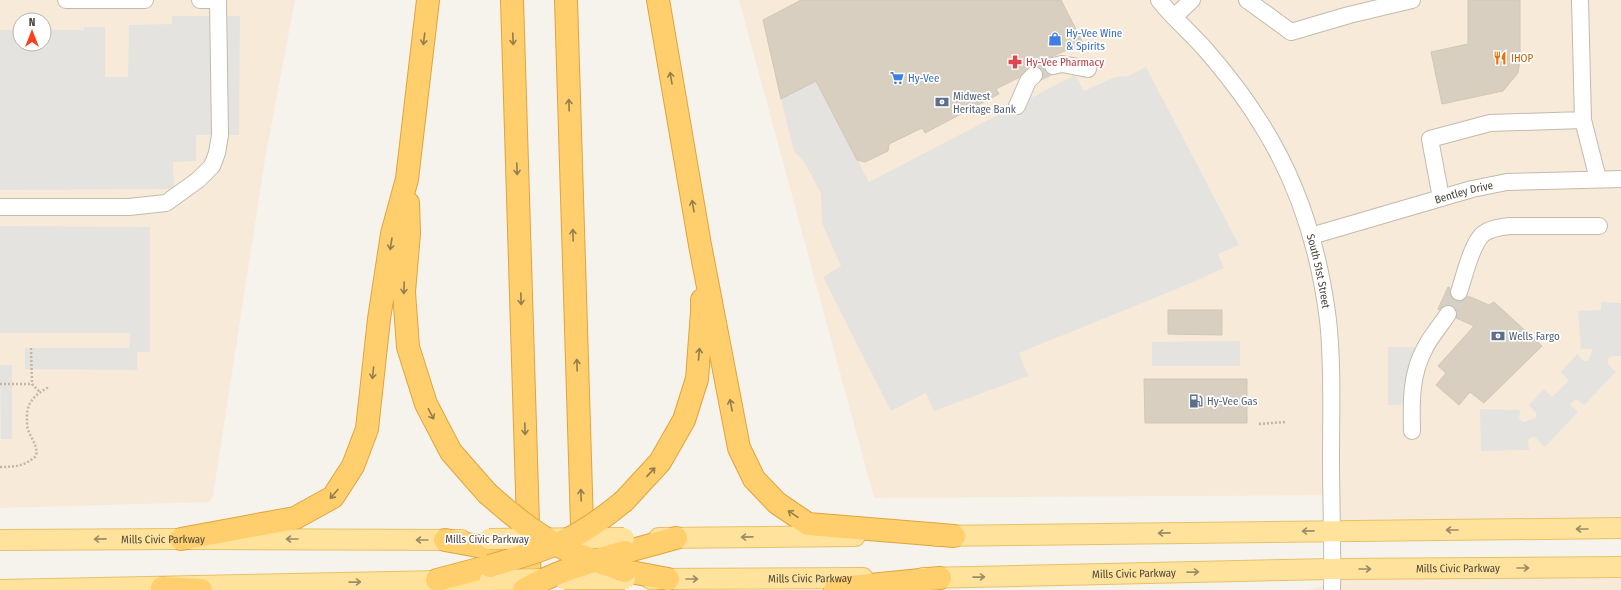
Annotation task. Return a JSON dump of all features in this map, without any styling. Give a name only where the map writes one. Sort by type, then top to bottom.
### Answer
[{"type":"highway","points":[[181,539],[295,518],[333,497],[354,466],[367,429],[379,319],[392,234],[407,179],[428,0]]},
{"type":"highway","points":[[512,0],[548,580]]},
{"type":"highway","points":[[518,557],[548,580],[584,590],[566,0]]},
{"type":"highway","points":[[658,0],[700,245],[739,448],[754,479],[777,503],[808,524],[954,536]]},
{"type":"highway","points":[[407,179],[409,233],[404,292],[408,347],[426,404],[450,452],[487,493],[514,517],[595,561]]},
{"type":"highway","points":[[437,580],[489,559],[518,557],[558,541],[600,521],[624,501],[660,462],[684,420],[697,379],[702,312],[700,245]]},
{"type":"highway","points":[[524,590],[595,561],[625,560],[676,538]]},
{"type":"highway","points":[[445,540],[489,559]]},
{"type":"highway","points":[[625,560],[668,579]]},
{"type":"highway","points":[[835,590],[841,588],[940,578]]},
{"type":"highway","points":[[162,588],[201,590]]},
{"type":"main road","points":[[676,538],[1621,528]]},
{"type":"main road","name":"Mills Civic Parkway","points":[[0,540],[445,540]]},
{"type":"main road","name":"Mills Civic Parkway","points":[[489,559],[558,541],[625,560]]},
{"type":"main road","points":[[489,559],[548,580],[625,560]]},
{"type":"main road","name":"Mills Civic Parkway","points":[[668,579],[940,578],[1332,569],[1621,567]]},
{"type":"main road","points":[[0,590],[162,588],[437,580]]},
{"type":"street","points":[[66,0],[145,0]]},
{"type":"street","points":[[0,207],[129,207],[166,203],[198,180],[212,166],[217,153],[220,135],[218,0],[200,0]]},
{"type":"street","name":"South 51st Street","points":[[1159,0],[1204,48],[1231,80],[1256,116],[1278,153],[1311,236],[1321,277],[1328,321],[1330,366],[1332,590]]},
{"type":"street","points":[[1174,17],[1192,0]]},
{"type":"street","points":[[1247,0],[1291,32],[1349,14],[1412,0]]},
{"type":"street","points":[[1580,0],[1583,120],[1598,179]]},
{"type":"street","points":[[1053,66],[1062,64],[1088,69]]},
{"type":"street","points":[[1017,106],[1028,81],[1034,75]]},
{"type":"street","points":[[1440,198],[1430,139],[1490,123],[1583,120]]},
{"type":"street","name":"Bentley Drive","points":[[1311,236],[1472,189],[1507,182],[1621,179]]},
{"type":"street","points":[[1459,292],[1477,241],[1484,233],[1497,228],[1510,226],[1599,226]]},
{"type":"street","points":[[1412,431],[1412,393],[1420,360],[1425,347],[1448,314]]},
{"type":"path","points":[[31,348],[32,384],[40,392]]},
{"type":"path","points":[[0,384],[32,384]]},
{"type":"path","points":[[0,466],[14,467],[28,464],[36,456],[37,449],[27,428],[27,411],[30,402],[40,392],[49,387]]},
{"type":"path","points":[[1259,424],[1285,422]]},
{"type":"shaded area","points":[[0,0],[295,0],[265,159],[213,496],[210,502],[0,508]]},
{"type":"shaded area","points":[[739,0],[1621,0],[1621,528],[1331,530],[1331,495],[874,498]]},
{"type":"shaded area","points":[[172,16],[240,16],[239,135],[196,135],[196,161],[173,162],[174,189],[0,190],[0,30],[12,30],[12,52],[52,52],[52,30],[84,30],[84,27],[105,27],[105,77],[128,77],[129,25],[172,24]]},
{"type":"shaded area","points":[[1146,67],[1239,245],[1218,254],[1224,268],[1184,286],[1019,353],[1028,376],[934,411],[926,393],[891,411],[823,277],[841,266],[822,223],[821,194],[805,163],[794,151],[781,99],[816,81],[869,182],[1075,75],[1084,91],[1115,77],[1128,76]]},
{"type":"shaded area","points":[[0,226],[150,227],[150,352],[137,352],[137,370],[25,369],[25,348],[129,348],[130,333],[0,333]]},
{"type":"shaded area","points":[[1601,302],[1621,303],[1621,356],[1612,356],[1607,359],[1609,365],[1616,372],[1584,405],[1576,399],[1570,405],[1578,412],[1545,447],[1534,436],[1528,439],[1529,450],[1481,451],[1480,409],[1520,410],[1519,418],[1523,422],[1536,418],[1536,413],[1529,405],[1544,389],[1552,397],[1569,381],[1561,372],[1577,354],[1584,361],[1588,361],[1593,349],[1581,349],[1578,311],[1601,310]]},
{"type":"shaded area","points":[[1240,341],[1240,366],[1152,366],[1152,342]]},
{"type":"shaded area","points":[[1388,347],[1425,347],[1411,404],[1388,405]]},
{"type":"shaded area","points":[[0,365],[12,365],[12,439],[1,439],[1,450]]},
{"type":"shaded area","points":[[1621,567],[1621,590],[1307,590],[1332,584],[1332,569]]},
{"type":"building","name":"Hy-Vee","points":[[801,0],[1061,0],[1083,43],[1046,59],[1044,68],[1049,75],[1043,78],[1041,69],[1037,66],[1031,66],[1020,77],[996,89],[999,94],[925,133],[922,128],[889,144],[888,151],[865,162],[857,160],[816,81],[781,99],[763,20]]},
{"type":"building","points":[[1468,0],[1520,0],[1520,60],[1518,73],[1503,91],[1442,104],[1431,52],[1468,44]]},
{"type":"building","name":"Wells Fargo","points":[[1448,287],[1450,288],[1452,298],[1456,301],[1461,301],[1468,296],[1489,305],[1494,302],[1542,346],[1484,403],[1470,392],[1459,405],[1436,385],[1446,373],[1438,366],[1474,326],[1456,318],[1457,310],[1453,306],[1444,305],[1439,310],[1438,309]]},
{"type":"building","points":[[1168,310],[1222,310],[1222,335],[1168,334]]},
{"type":"building","name":"Hy-Vee Gas","points":[[1144,379],[1247,379],[1247,423],[1145,423]]},
{"type":"tunnel","points":[[1034,75],[1053,66]]},
{"type":"tunnel","points":[[1448,314],[1459,292]]},
{"type":"place","name":"Hy-Vee Wine & Spirits","points":[[1055,39]]},
{"type":"place","name":"IHOP","points":[[1500,58]]},
{"type":"place","name":"Hy-Vee Pharmacy","points":[[1015,62]]},
{"type":"place","name":"Hy-Vee","points":[[897,78]]},
{"type":"place","name":"Midwest Heritage Bank","points":[[942,102]]},
{"type":"place","name":"Wells Fargo","points":[[1498,336]]},
{"type":"place","name":"Hy-Vee Gas","points":[[1196,401]]}]
